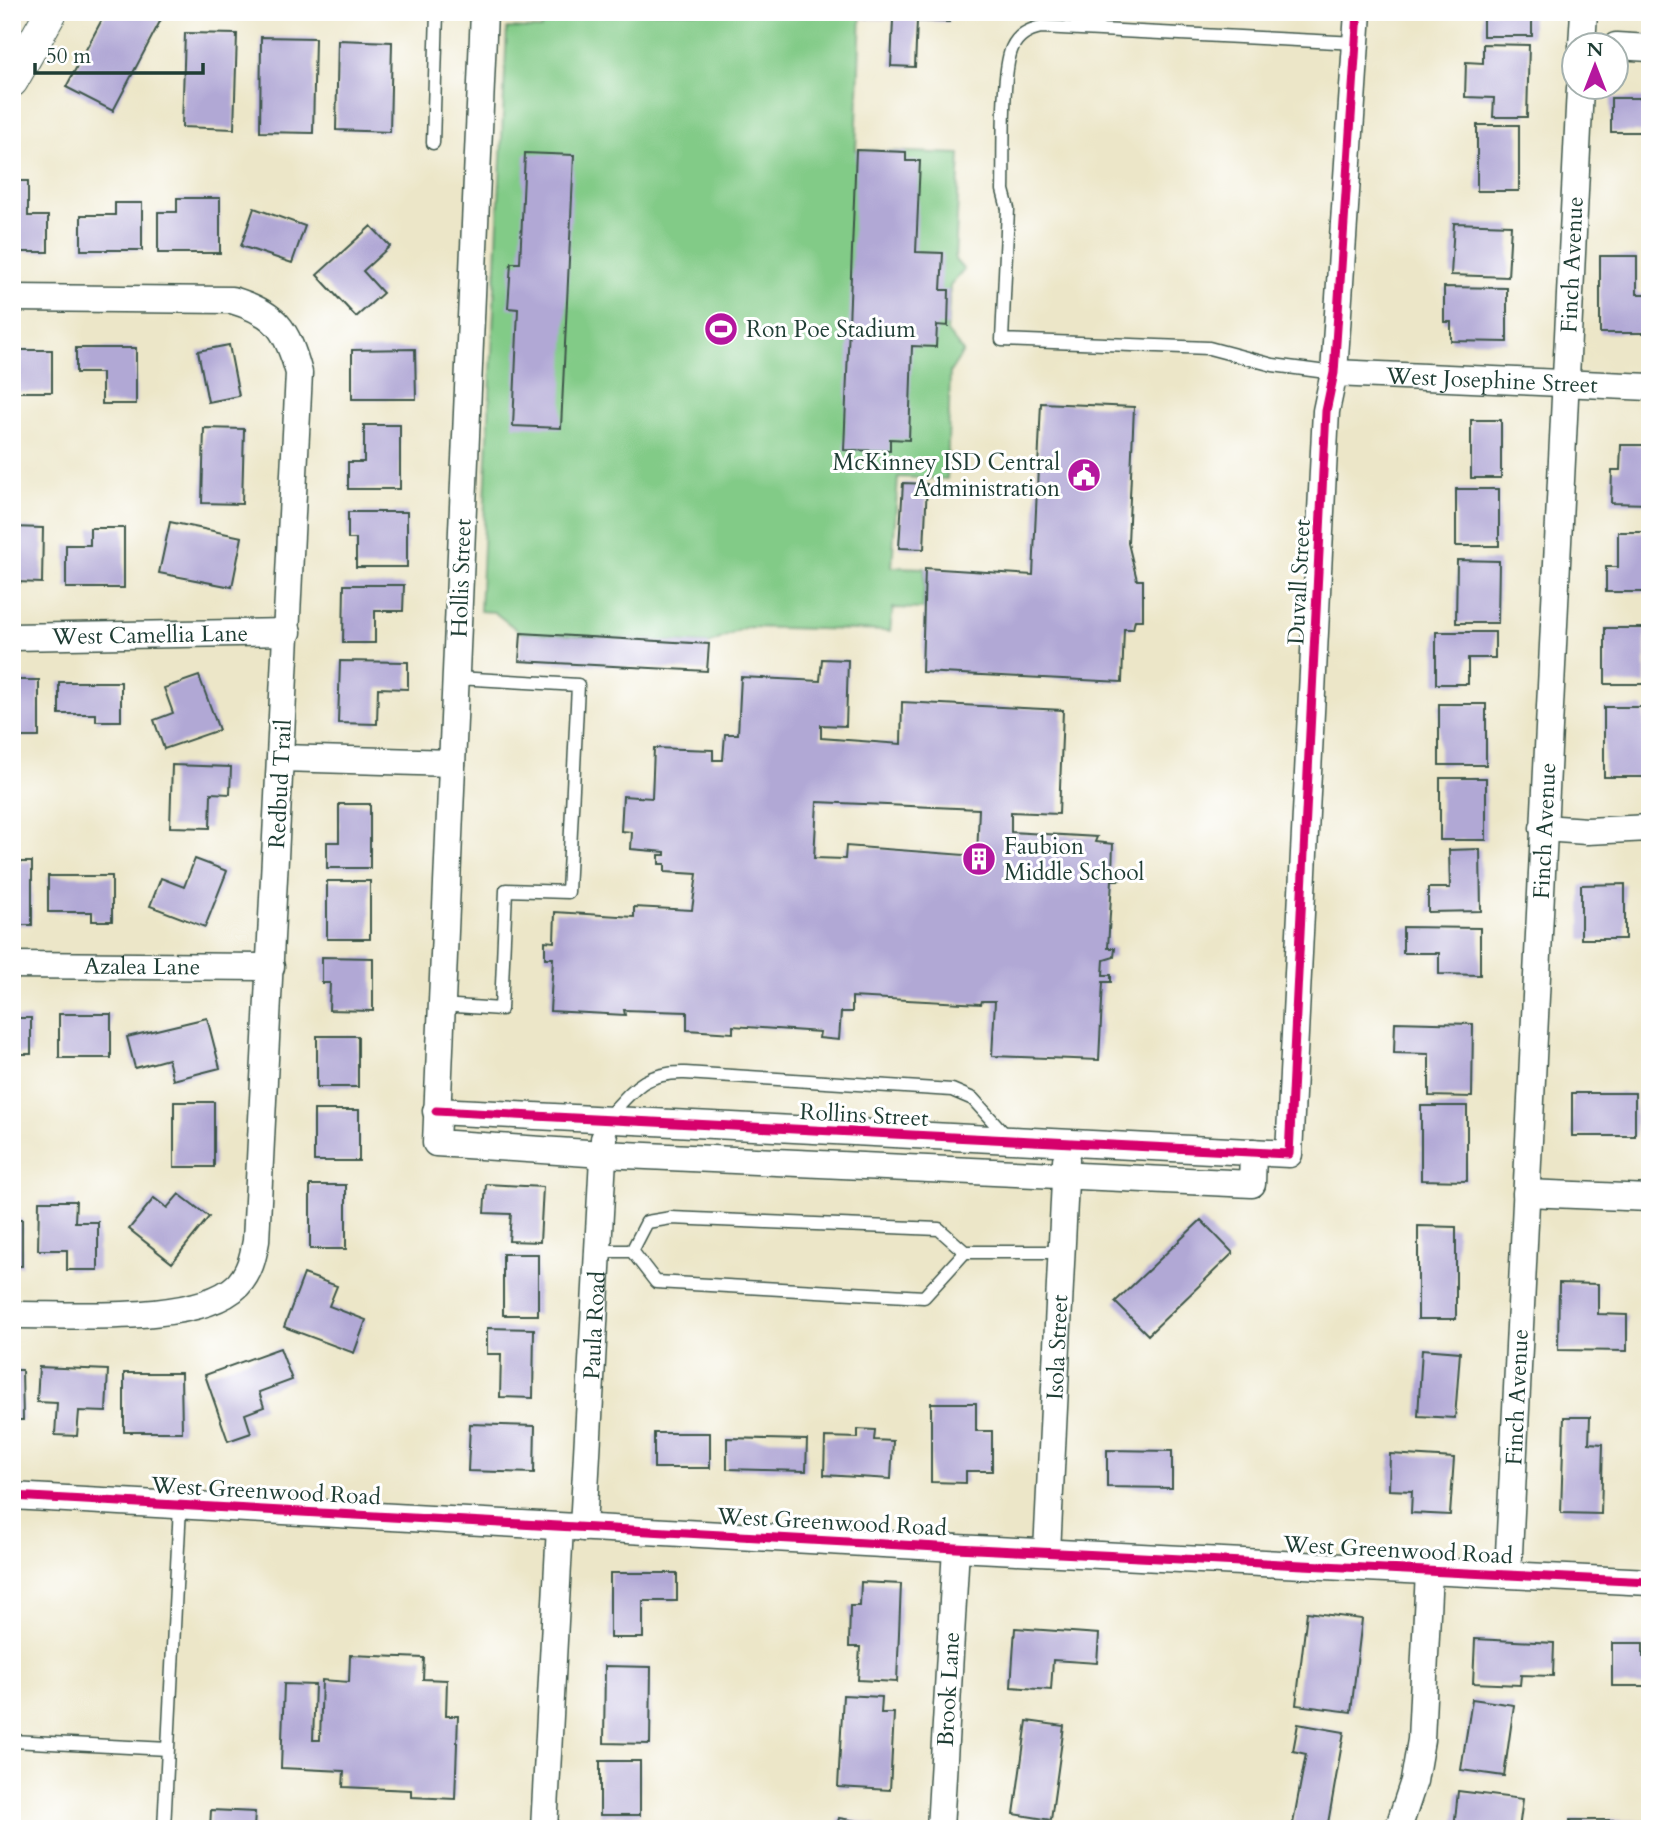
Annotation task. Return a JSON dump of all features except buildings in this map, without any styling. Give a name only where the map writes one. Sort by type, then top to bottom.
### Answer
[{"type":"street","points":[[12,81],[51,12]]},
{"type":"street","name":"Hollis Street","points":[[484,12],[436,1143],[603,1154]]},
{"type":"street","name":"Duvall Street","points":[[1289,1154],[1326,411],[1334,373],[1358,12]]},
{"type":"street","points":[[1584,12],[1588,32]]},
{"type":"street","points":[[1630,47],[1650,48]]},
{"type":"street","name":"Finch Avenue","points":[[1508,1574],[1579,102]]},
{"type":"street","name":"Redbud Trail","points":[[12,298],[232,300],[254,307],[271,317],[285,333],[299,373],[271,967],[256,1241],[252,1264],[239,1284],[220,1298],[174,1312],[12,1315]]},
{"type":"street","name":"West Josephine Street","points":[[1334,373],[1650,387]]},
{"type":"street","name":"West Camellia Lane","points":[[12,637],[288,632]]},
{"type":"street","points":[[281,758],[452,763]]},
{"type":"street","points":[[1543,828],[1587,831],[1650,828]]},
{"type":"street","name":"Azalea Lane","points":[[12,965],[271,967]]},
{"type":"street","name":"Rollins Street","points":[[436,1111],[1289,1154]]},
{"type":"street","name":"Paula Road","points":[[544,1829],[598,1251],[605,1121]]},
{"type":"street","name":"Isola Street","points":[[1047,1552],[1067,1144]]},
{"type":"street","points":[[603,1154],[1252,1184],[1253,1153]]},
{"type":"street","points":[[1526,1193],[1650,1198]]},
{"type":"street","name":"West Greenwood Road","points":[[12,1496],[571,1528],[1650,1582]]},
{"type":"street","name":"Brook Lane","points":[[940,1829],[956,1548]]},
{"type":"street","points":[[1398,1829],[1414,1781],[1421,1740],[1429,1571]]},
{"type":"lane","points":[[433,143],[436,12]]},
{"type":"lane","points":[[1334,373],[1273,365],[1209,348],[1002,340],[1009,209],[1003,190],[1008,64],[1017,40],[1023,34],[1041,27],[1357,43]]},
{"type":"lane","points":[[440,1005],[501,1009],[506,890],[568,892],[578,685],[457,678]]},
{"type":"lane","points":[[605,1121],[644,1080],[665,1073],[685,1073],[952,1090],[973,1099],[1010,1141]]},
{"type":"lane","points":[[632,1251],[647,1222],[671,1218],[939,1229],[964,1252],[1061,1252]]},
{"type":"lane","points":[[598,1251],[632,1251]]},
{"type":"lane","points":[[632,1251],[656,1282],[924,1297],[964,1252]]},
{"type":"lane","points":[[164,1829],[180,1506]]},
{"type":"lane","points":[[12,1741],[168,1749]]},
{"type":"green space","name":"Ron Poe Stadium","points":[[547,12],[861,12],[856,150],[960,154],[955,260],[964,270],[950,286],[947,332],[963,352],[950,372],[947,479],[898,477],[892,567],[925,568],[923,609],[893,608],[890,631],[746,627],[709,644],[521,633],[494,612],[480,611],[507,28],[541,29]]},
{"type":"cycle path","points":[[436,1111],[1289,1154],[1326,411],[1334,373],[1358,12]]},
{"type":"cycle path","points":[[12,1496],[956,1548],[1650,1582]]},
{"type":"place","name":"Ron Poe Stadium","points":[[721,329]]},
{"type":"place","name":"McKinney ISD Central Administration","points":[[1084,475]]},
{"type":"place","name":"Faubion Middle School","points":[[979,859]]}]
